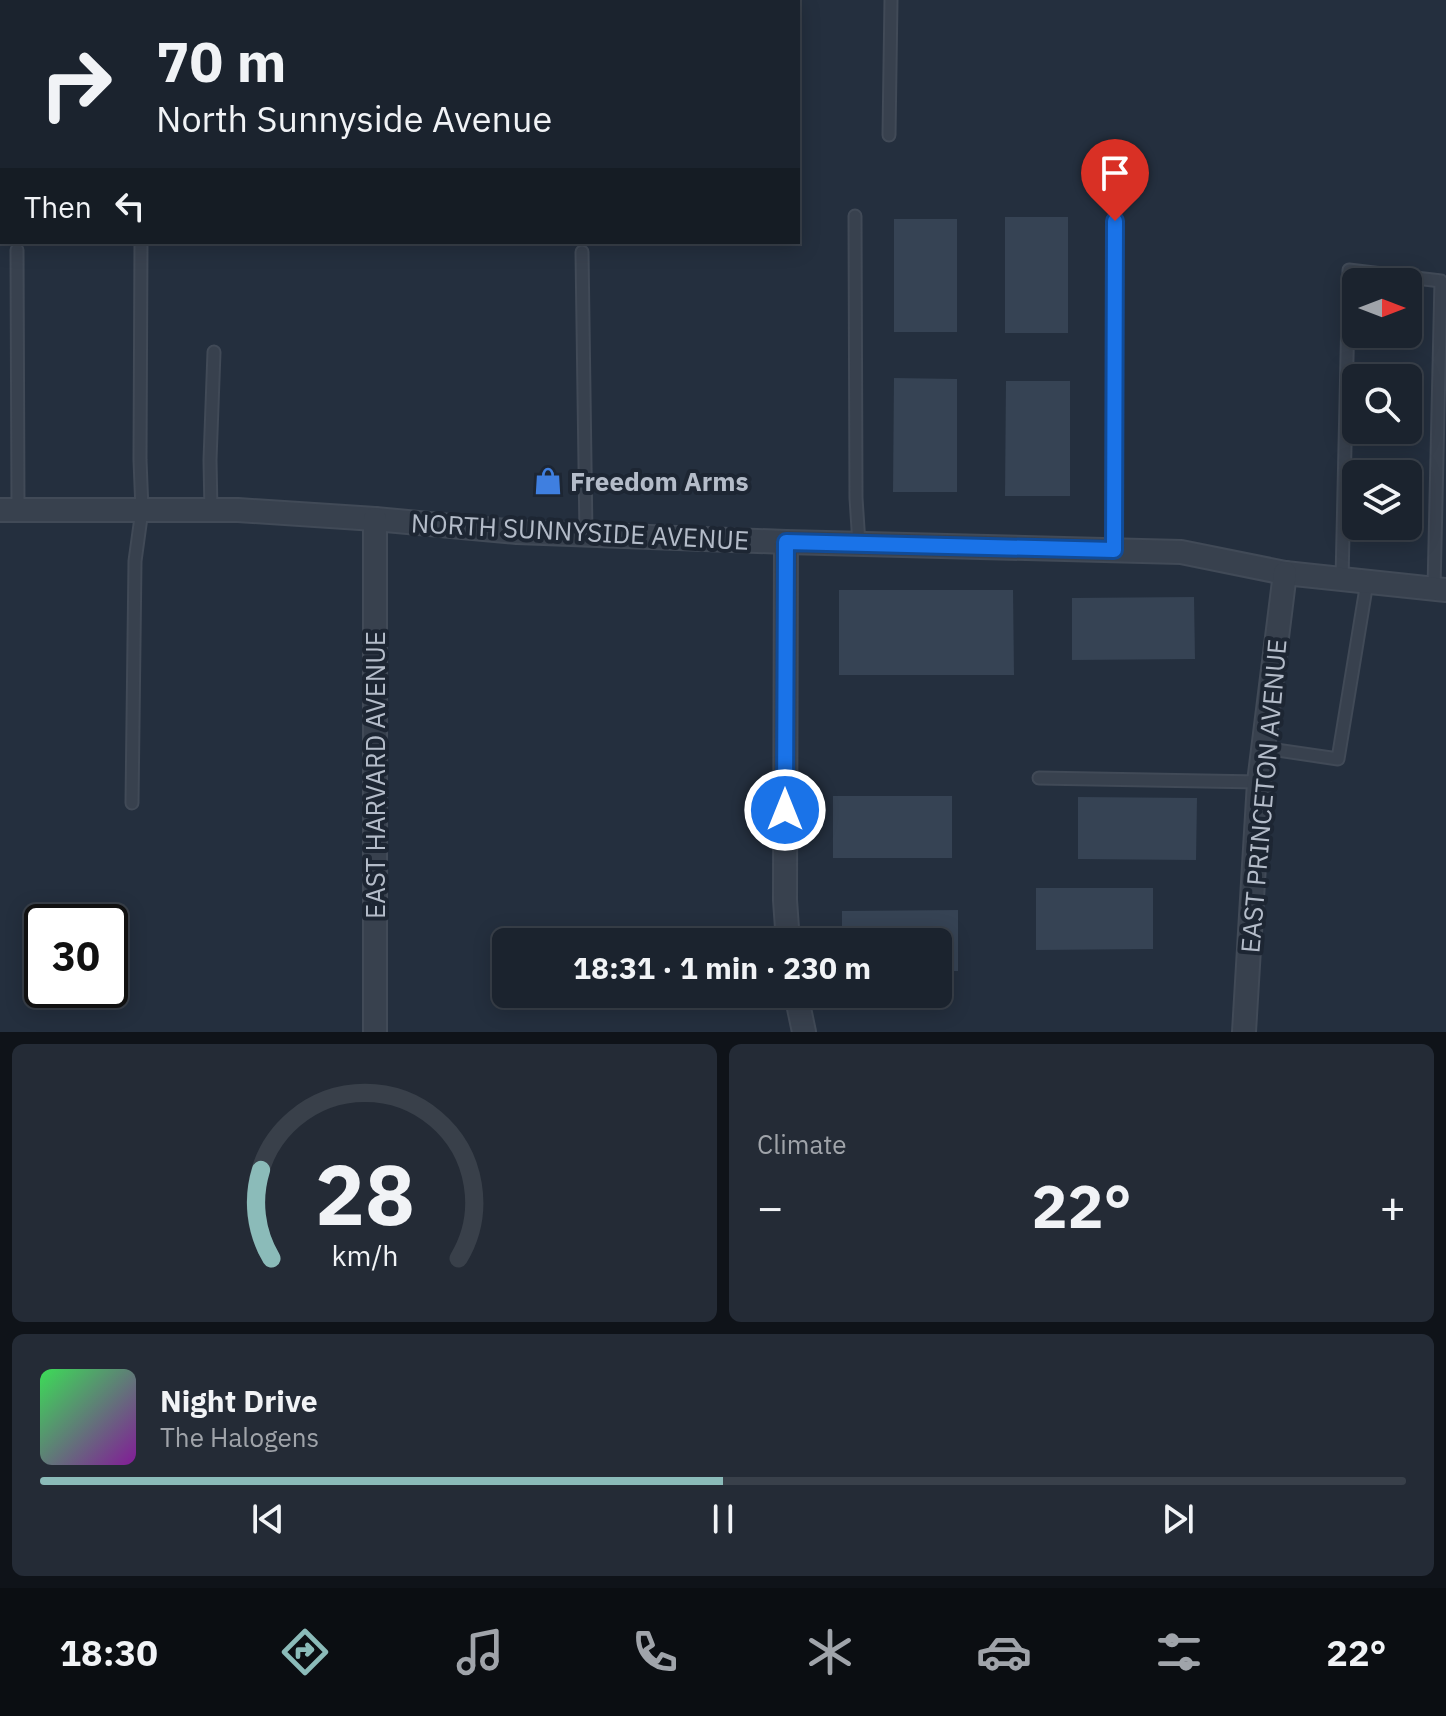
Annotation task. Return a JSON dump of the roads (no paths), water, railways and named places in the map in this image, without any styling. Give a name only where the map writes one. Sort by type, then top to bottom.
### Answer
[{"type":"street","name":"NORTH SUNNYSIDE AVENUE","points":[[9,510],[238,510],[517,532],[1181,552],[1285,573],[1440,589]]},
{"type":"street","name":"EAST HARVARD AVENUE","points":[[375,519],[375,1032]]},
{"type":"street","points":[[786,542],[787,928]]},
{"type":"street","name":"EAST PRINCETON AVENUE","points":[[1244,1025],[1259,782],[1285,573]]},
{"type":"street","points":[[799,1008],[804,1032]]},
{"type":"lane","points":[[889,135],[891,0]]},
{"type":"lane","points":[[855,216],[856,498],[859,544]]},
{"type":"lane","points":[[1114,550],[1115,221]]},
{"type":"lane","points":[[132,803],[135,561],[142,510],[141,244]]},
{"type":"lane","points":[[9,510],[17,250]]},
{"type":"lane","points":[[582,252],[586,535]]},
{"type":"lane","points":[[1342,579],[1349,270],[1441,281],[1440,589]]},
{"type":"lane","points":[[211,511],[214,352]]},
{"type":"lane","points":[[1263,748],[1338,759],[1367,582]]},
{"type":"lane","points":[[1039,778],[1259,782]]},
{"type":"place","name":"Freedom Arms","points":[[548,481]]}]
